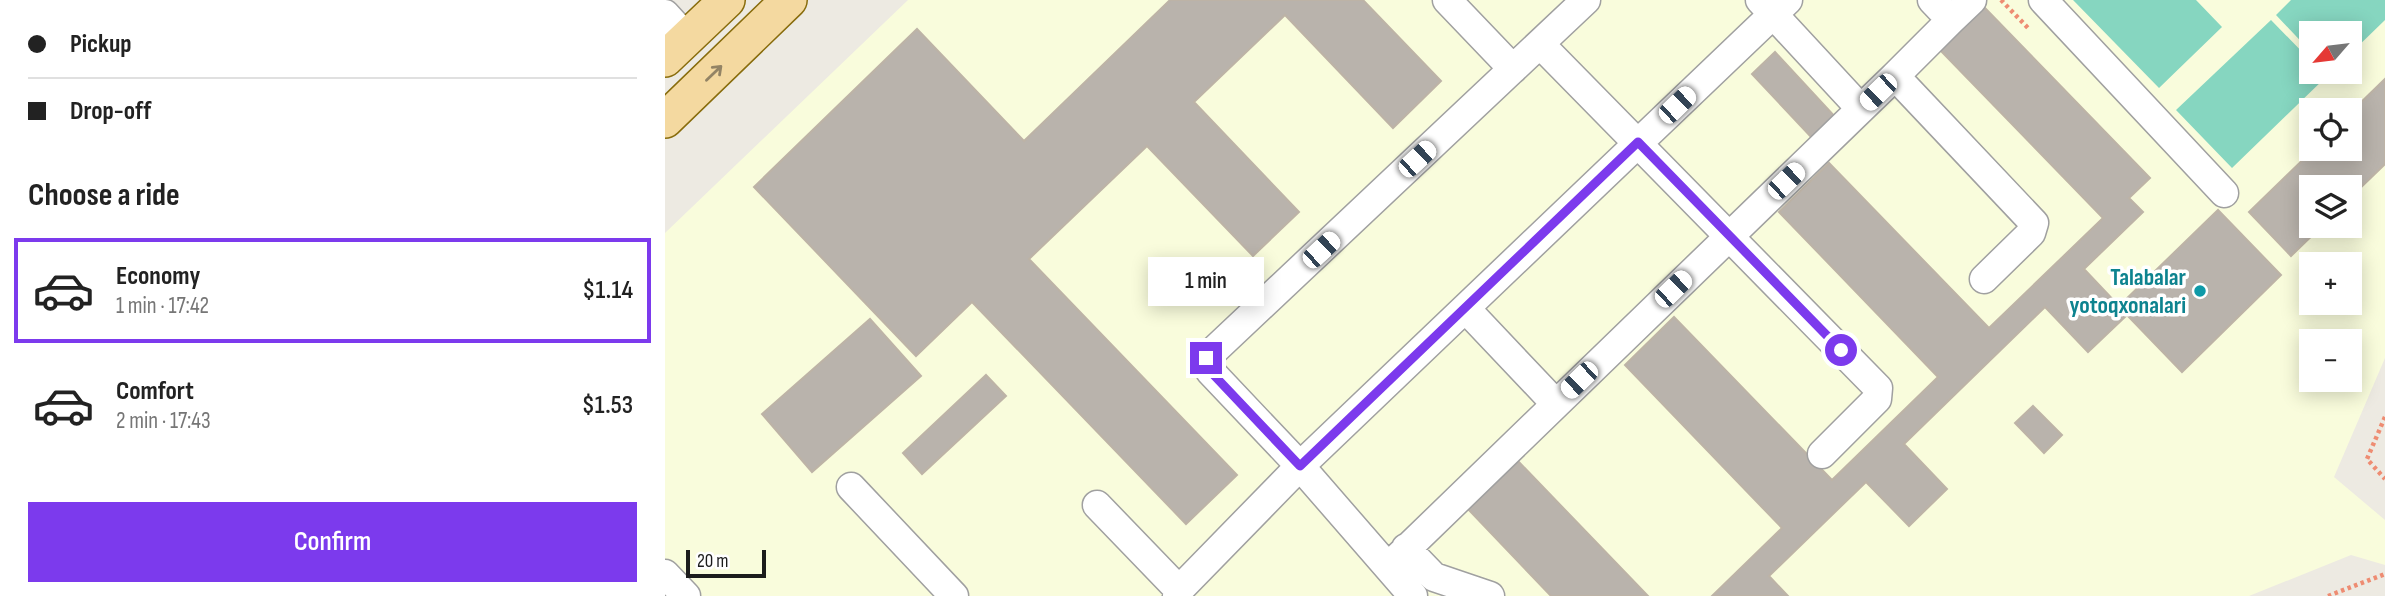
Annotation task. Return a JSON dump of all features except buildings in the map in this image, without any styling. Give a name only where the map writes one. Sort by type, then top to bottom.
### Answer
[{"type":"main road","points":[[672,37],[727,0]]},
{"type":"main road","points":[[665,120],[789,0]]},
{"type":"lane","points":[[1447,0],[1513,69]]},
{"type":"lane","points":[[1490,596],[1434,577],[1397,557],[1300,466],[1210,371],[1206,358],[1586,0]]},
{"type":"lane","points":[[1397,557],[1895,76],[1941,10],[1972,0]]},
{"type":"lane","points":[[2043,0],[2224,193]]},
{"type":"lane","points":[[1097,505],[1178,593],[1300,466],[1638,142],[1774,5],[1861,108]]},
{"type":"lane","points":[[1540,44],[1878,388],[1877,399],[1822,454]]},
{"type":"lane","points":[[1895,76],[2034,223],[2031,233],[1984,279]]},
{"type":"lane","points":[[1466,309],[1555,403]]},
{"type":"lane","points":[[851,487],[954,596]]},
{"type":"lane","points":[[1397,557],[1413,596]]},
{"type":"lane","points":[[665,574],[686,596]]},
{"type":"path","points":[[2385,417],[2367,459],[2385,479]]},
{"type":"path","points":[[2328,596],[2385,574]]},
{"type":"shaded area","points":[[908,0],[2385,0],[2385,358],[2334,477],[2385,520],[2385,565],[2351,555],[2249,596],[665,596],[665,233]]},
{"type":"green space","points":[[2073,0],[2196,0],[2222,27],[2159,88]]},
{"type":"green space","points":[[2291,0],[2385,0],[2385,20],[2363,41],[2363,21],[2299,21],[2299,39],[2276,15]]},
{"type":"green space","points":[[2271,20],[2299,49],[2299,84],[2319,84],[2304,98],[2299,98],[2299,103],[2232,168],[2176,110]]},
{"type":"place","name":"Talabalar yotoqxonalari","points":[[2200,291]]},
{"type":"route","points":[[1206,358],[1210,371],[1300,466],[1638,142],[1841,350]]}]
